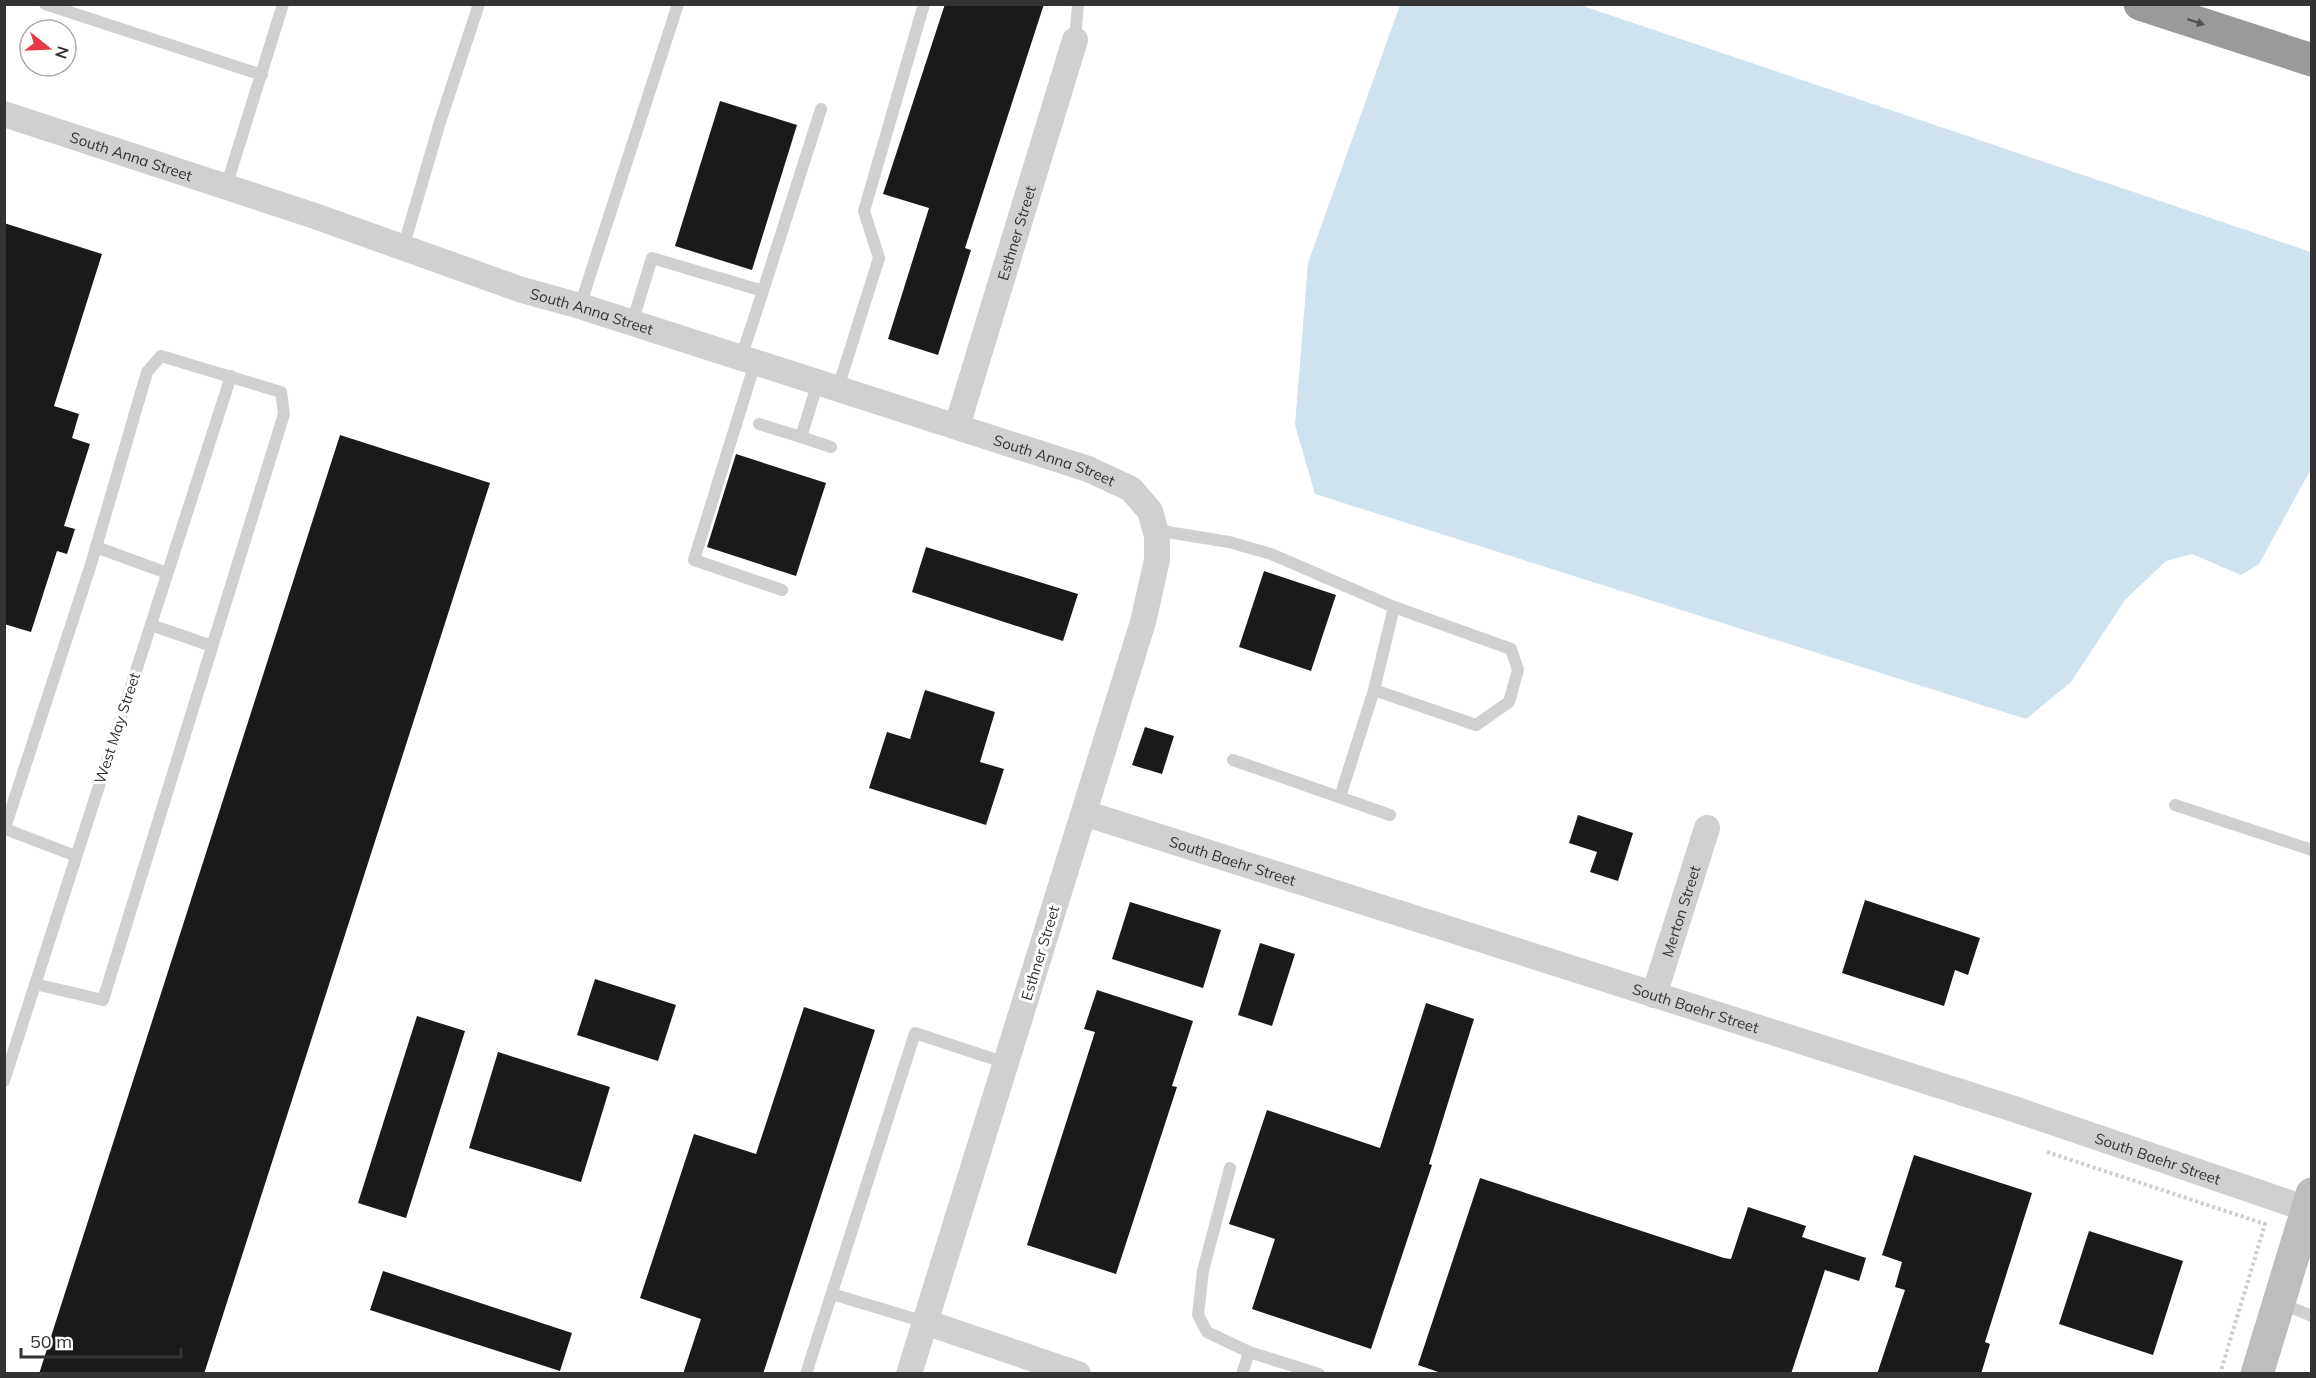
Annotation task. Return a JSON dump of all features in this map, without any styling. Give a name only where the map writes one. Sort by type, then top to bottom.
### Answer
[{"type":"highway","points":[[2140,4],[2312,60]]},
{"type":"street","name":"Esthner Street","points":[[957,426],[1075,40]]},
{"type":"street","name":"South Anna Street","points":[[4,114],[226,187],[522,290],[580,306],[1088,469],[1131,489],[1150,511],[1155,530]]},
{"type":"street","name":"Esthner Street","points":[[909,1374],[1143,622],[1157,560],[1155,530]]},
{"type":"street","name":"South Baehr Street","points":[[1084,813],[2309,1201]]},
{"type":"street","name":"Merton Street","points":[[1654,995],[1707,828]]},
{"type":"street","points":[[2257,1374],[2309,1201]]},
{"type":"street","points":[[925,1322],[1078,1374]]},
{"type":"lane","points":[[45,4],[262,75]]},
{"type":"lane","points":[[226,187],[283,4]]},
{"type":"lane","points":[[403,248],[440,122],[479,4]]},
{"type":"lane","points":[[580,306],[678,4]]},
{"type":"lane","points":[[801,437],[828,385],[879,258],[864,210],[924,4]]},
{"type":"lane","points":[[1075,40],[1078,4]]},
{"type":"lane","points":[[782,590],[694,560],[748,361],[763,291],[821,109]]},
{"type":"lane","points":[[632,323],[652,258],[763,291]]},
{"type":"lane","points":[[35,984],[103,1000],[284,414],[281,392],[161,356],[147,372],[96,547],[5,830],[76,856]]},
{"type":"lane","name":"West May Street","points":[[4,1081],[231,376]]},
{"type":"lane","points":[[759,424],[831,447]]},
{"type":"lane","points":[[1155,530],[1229,542],[1271,554],[1394,607],[1511,649],[1518,670],[1509,702],[1476,725],[1374,690]]},
{"type":"lane","points":[[96,547],[167,573]]},
{"type":"lane","points":[[1340,797],[1374,690],[1394,607]]},
{"type":"lane","points":[[150,625],[212,646]]},
{"type":"lane","points":[[1233,760],[1390,815]]},
{"type":"lane","points":[[2175,805],[2312,850]]},
{"type":"lane","points":[[806,1374],[915,1033],[1006,1063]]},
{"type":"lane","points":[[1230,1168],[1203,1271],[1198,1315],[1207,1332],[1249,1352],[1319,1374]]},
{"type":"lane","points":[[832,1294],[925,1322]]},
{"type":"lane","points":[[2278,1303],[2312,1316]]},
{"type":"lane","points":[[1242,1374],[1249,1352]]},
{"type":"path","points":[[2047,1152],[2265,1224],[2220,1374]]},
{"type":"water","points":[[1400,5],[1580,5],[2311,252],[2311,469],[2259,564],[2241,575],[2192,554],[2166,561],[2125,600],[2071,682],[2026,719],[1315,494],[1295,425],[1308,263]]},
{"type":"building","points":[[945,4],[1044,4],[965,248],[971,250],[938,355],[888,339],[929,208],[883,194]]},
{"type":"building","points":[[720,101],[797,125],[752,270],[675,246]]},
{"type":"building","points":[[4,223],[102,254],[54,406],[79,414],[72,438],[90,444],[64,526],[75,529],[67,554],[57,551],[31,632],[4,624]]},
{"type":"building","points":[[340,435],[490,483],[204,1374],[39,1374]]},
{"type":"building","points":[[736,454],[826,483],[796,576],[707,547]]},
{"type":"building","points":[[926,547],[1078,594],[1063,641],[912,592]]},
{"type":"building","points":[[1264,571],[1336,595],[1311,671],[1239,647]]},
{"type":"building","points":[[925,690],[995,712],[980,762],[1004,769],[986,825],[869,788],[887,732],[910,739]]},
{"type":"building","points":[[1145,727],[1174,736],[1162,774],[1132,765]]},
{"type":"building","points":[[1578,815],[1633,833],[1618,881],[1590,872],[1597,852],[1569,843]]},
{"type":"building","points":[[1865,900],[1980,938],[1968,975],[1955,970],[1944,1006],[1842,973]]},
{"type":"building","points":[[1130,902],[1221,930],[1203,988],[1112,959]]},
{"type":"building","points":[[1260,943],[1295,954],[1272,1026],[1238,1015]]},
{"type":"building","points":[[595,979],[676,1005],[658,1061],[577,1035]]},
{"type":"building","points":[[1097,990],[1193,1021],[1172,1086],[1177,1087],[1116,1274],[1027,1245],[1095,1032],[1084,1029]]},
{"type":"building","points":[[1426,1003],[1474,1019],[1429,1164],[1432,1165],[1371,1349],[1252,1309],[1275,1239],[1229,1224],[1267,1110],[1380,1148]]},
{"type":"building","points":[[804,1007],[875,1030],[763,1374],[683,1374],[701,1319],[640,1298],[694,1134],[756,1154]]},
{"type":"building","points":[[417,1016],[465,1031],[406,1218],[358,1203]]},
{"type":"building","points":[[498,1052],[610,1087],[581,1182],[469,1148]]},
{"type":"building","points":[[1914,1155],[2032,1193],[1985,1342],[1990,1344],[1981,1374],[1877,1374],[1905,1290],[1895,1287],[1902,1262],[1882,1255]]},
{"type":"building","points":[[1480,1178],[1724,1258],[1731,1259],[1748,1207],[1806,1226],[1802,1237],[1866,1258],[1859,1281],[1825,1270],[1791,1374],[1444,1374],[1418,1365]]},
{"type":"building","points":[[2089,1231],[2183,1261],[2153,1355],[2059,1324]]},
{"type":"building","points":[[383,1271],[572,1333],[560,1371],[370,1310]]}]
